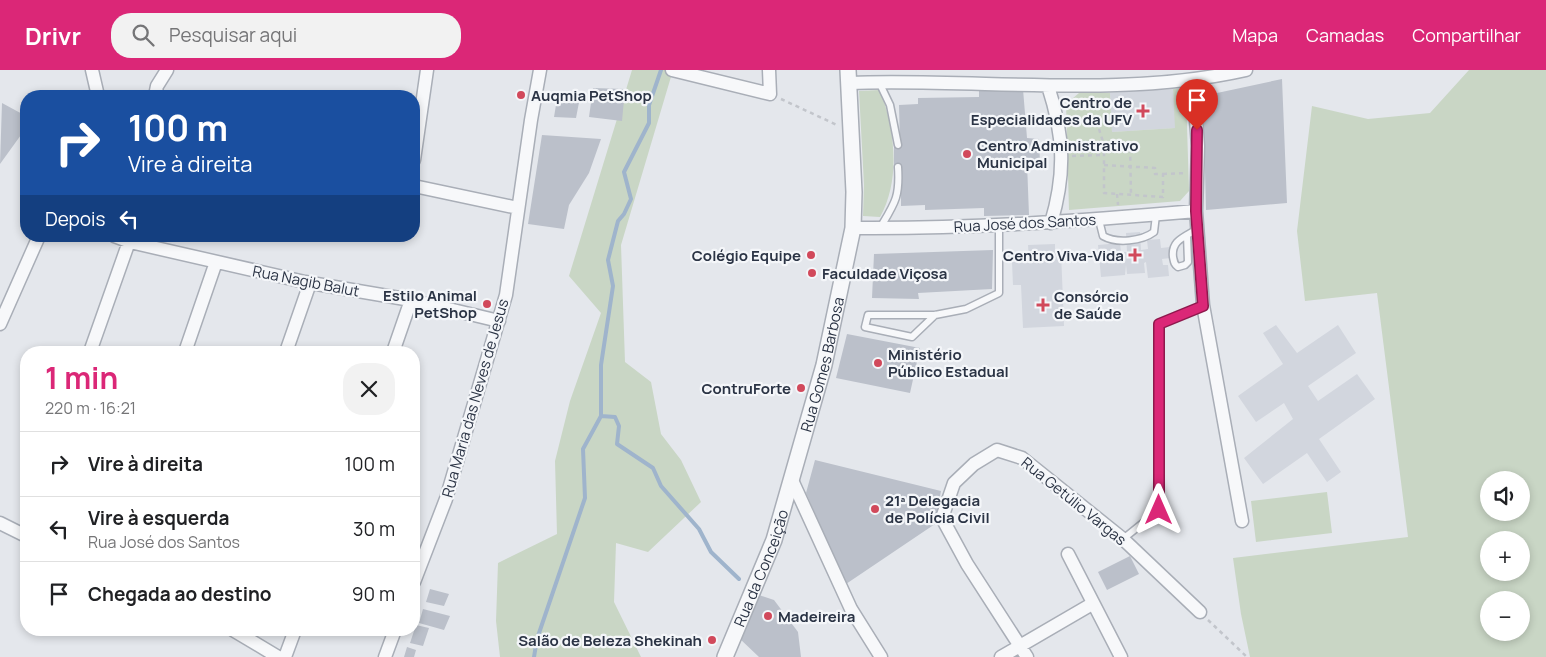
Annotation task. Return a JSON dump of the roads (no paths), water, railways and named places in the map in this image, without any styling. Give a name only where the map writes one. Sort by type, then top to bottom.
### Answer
[{"type":"street","points":[[92,70],[97,90]]},
{"type":"street","points":[[156,90],[167,70]]},
{"type":"street","points":[[420,121],[428,70]]},
{"type":"street","name":"Rua Maria das Neves de Jesus","points":[[420,566],[446,499],[506,295],[540,70]]},
{"type":"street","points":[[673,70],[770,94],[770,70]]},
{"type":"street","points":[[849,76],[879,82],[1048,86],[1193,81],[1246,70]]},
{"type":"street","name":"Rua Gomes Barbosa","points":[[791,478],[824,364],[852,228],[852,128],[849,76]]},
{"type":"street","points":[[1193,81],[1198,146],[1196,211],[1192,232],[1203,306],[1242,521]]},
{"type":"street","points":[[1048,86],[1058,117],[1062,156],[1059,196],[1051,223]]},
{"type":"street","points":[[420,187],[518,208]]},
{"type":"street","name":"Rua José dos Santos","points":[[852,228],[999,226],[1099,220],[1196,211]]},
{"type":"street","points":[[0,324],[36,242]]},
{"type":"street","points":[[92,346],[129,242]]},
{"type":"street","name":"Rua Nagib Balut","points":[[141,242],[216,262],[310,283],[411,300],[499,321]]},
{"type":"street","points":[[187,346],[216,262]]},
{"type":"street","points":[[288,346],[310,283]]},
{"type":"street","points":[[395,346],[411,300]]},
{"type":"street","name":"Rua Getúlio Vargas","points":[[1023,652],[967,564],[942,518],[954,483],[974,464],[997,450],[1022,458],[1123,539],[1200,612]]},
{"type":"street","points":[[791,478],[851,610],[882,657]]},
{"type":"street","name":"Rua da Conceição","points":[[725,657],[774,540],[791,478]]},
{"type":"street","points":[[0,523],[20,531]]},
{"type":"street","points":[[1068,554],[1092,604],[1121,657]]},
{"type":"street","points":[[1001,657],[1023,652],[1092,604]]},
{"type":"street","points":[[243,636],[278,657]]},
{"type":"street","points":[[285,657],[293,636]]},
{"type":"street","points":[[385,657],[393,636]]},
{"type":"lane","points":[[879,82],[890,106],[898,145]]},
{"type":"lane","points":[[880,228],[895,204],[899,190],[898,166]]},
{"type":"lane","points":[[1099,220],[1104,236],[1109,240],[1146,238],[1154,232],[1156,215]]},
{"type":"lane","points":[[935,315],[912,337],[865,327],[868,314],[935,315],[966,309],[999,293],[999,226]]},
{"type":"lane","points":[[1192,232],[1188,262],[1178,267],[1174,262],[1172,248],[1175,243],[1192,232]]},
{"type":"lane","points":[[1123,539],[1159,510],[1159,324],[1203,306]]},
{"type":"waterway","points":[[534,657],[537,639],[585,498],[583,449],[601,416],[601,365],[613,286],[608,260],[618,221],[624,214],[631,199],[624,172],[649,123],[649,105],[661,70]]},
{"type":"waterway","points":[[601,416],[615,417],[619,426],[617,444],[653,468],[661,486],[699,529],[711,552],[739,579]]},
{"type":"place","name":"Auqmia PetShop","points":[[521,95]]},
{"type":"place","name":"Centro de Especialidades da UFV","points":[[1143,111]]},
{"type":"place","name":"Centro Administrativo Municipal","points":[[967,154]]},
{"type":"place","name":"Colégio Equipe","points":[[811,255]]},
{"type":"place","name":"Centro Viva-Vida","points":[[1135,255]]},
{"type":"place","name":"Faculdade Viçosa","points":[[812,273]]},
{"type":"place","name":"Estilo Animal PetShop","points":[[487,304]]},
{"type":"place","name":"Consórcio de Saúde","points":[[1043,305]]},
{"type":"place","name":"Ministério Público Estadual","points":[[878,363]]},
{"type":"place","name":"ContruForte","points":[[801,388]]},
{"type":"place","name":"21ª Delegacia de Polícia Civil","points":[[875,509]]},
{"type":"place","name":"Madeireira","points":[[768,616]]},
{"type":"place","name":"Salão de Beleza Shekinah","points":[[712,640]]}]
